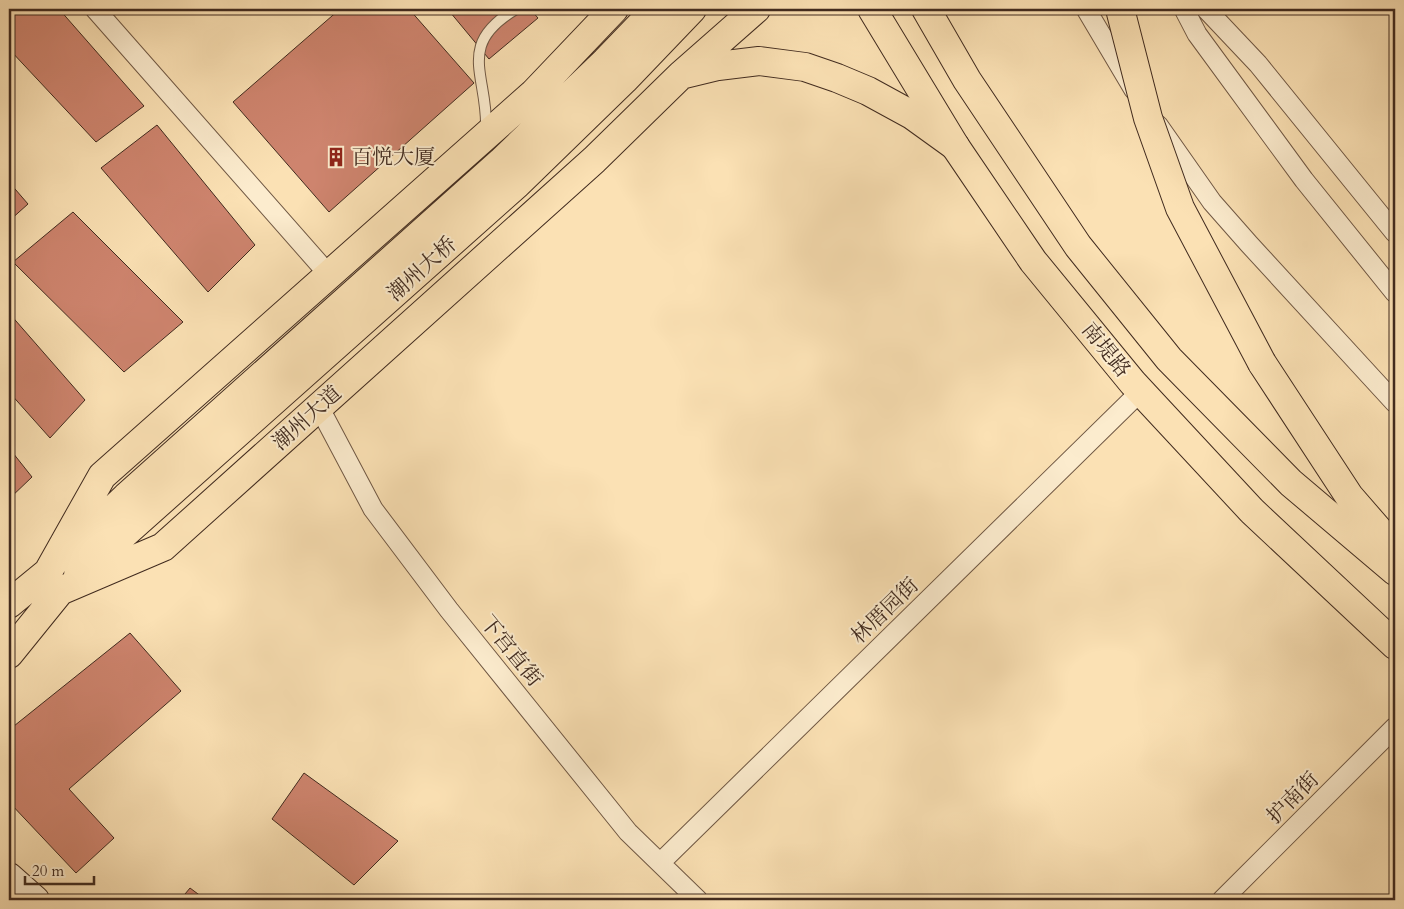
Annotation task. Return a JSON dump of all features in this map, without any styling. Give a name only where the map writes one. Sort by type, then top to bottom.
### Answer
[{"type":"main road","name":"潮州大道","points":[[9,654],[54,581],[102,476],[534,94],[611,9]]},
{"type":"main road","name":"潮州大桥","points":[[134,508],[501,162],[606,61],[656,9]]},
{"type":"main road","name":"潮州大桥","points":[[134,508],[517,184],[624,80],[692,9]]},
{"type":"main road","name":"潮州大道","points":[[9,604],[54,581],[163,547],[594,160],[681,75],[756,9]]},
{"type":"main road","name":"南堤路","points":[[872,9],[955,146],[1033,261],[1141,392],[1252,512],[1395,645]]},
{"type":"main road","name":"南堤路","points":[[926,9],[967,80],[1078,246],[1169,359],[1291,483],[1395,570]]},
{"type":"main road","points":[[1120,9],[1148,118],[1180,208],[1262,363],[1349,496],[1395,549]]},
{"type":"main road","points":[[681,75],[718,66],[758,61],[805,67],[868,91],[912,115],[955,146]]},
{"type":"main road","points":[[54,581],[134,508]]},
{"type":"main road","points":[[9,877],[36,900]]},
{"type":"street","points":[[95,9],[330,276]]},
{"type":"street","points":[[1086,9],[1131,86],[1212,202],[1395,403]]},
{"type":"street","points":[[1184,9],[1197,34],[1304,180],[1395,293]]},
{"type":"street","points":[[1206,9],[1258,64],[1395,233]]},
{"type":"street","name":"林厝园街","points":[[660,863],[1141,392]]},
{"type":"street","name":"下宫直街","points":[[319,407],[373,509],[449,610],[622,825],[698,900]]},
{"type":"street","name":"护南街","points":[[1222,900],[1395,727]]},
{"type":"lane","points":[[485,137],[486,110],[480,83],[478,51],[487,30],[516,9]]},
{"type":"building","points":[[9,9],[59,9],[144,106],[96,142],[9,49]]},
{"type":"building","name":"百悦大厦","points":[[340,9],[409,9],[474,83],[329,212],[233,102]]},
{"type":"building","points":[[454,9],[530,9],[538,18],[489,59],[450,12]]},
{"type":"building","points":[[157,125],[255,245],[208,292],[101,168]]},
{"type":"building","points":[[9,182],[28,204],[9,221]]},
{"type":"building","points":[[73,212],[183,322],[124,372],[13,262]]},
{"type":"building","points":[[9,313],[85,400],[50,438],[9,392]]},
{"type":"building","points":[[9,448],[32,477],[9,499]]},
{"type":"building","points":[[130,633],[181,691],[69,789],[114,838],[76,873],[9,802],[9,730]]},
{"type":"building","points":[[304,773],[398,841],[354,885],[272,819]]},
{"type":"building","points":[[190,888],[206,900],[180,900]]},
{"type":"place","name":"百悦大厦","points":[[336,157]]}]
